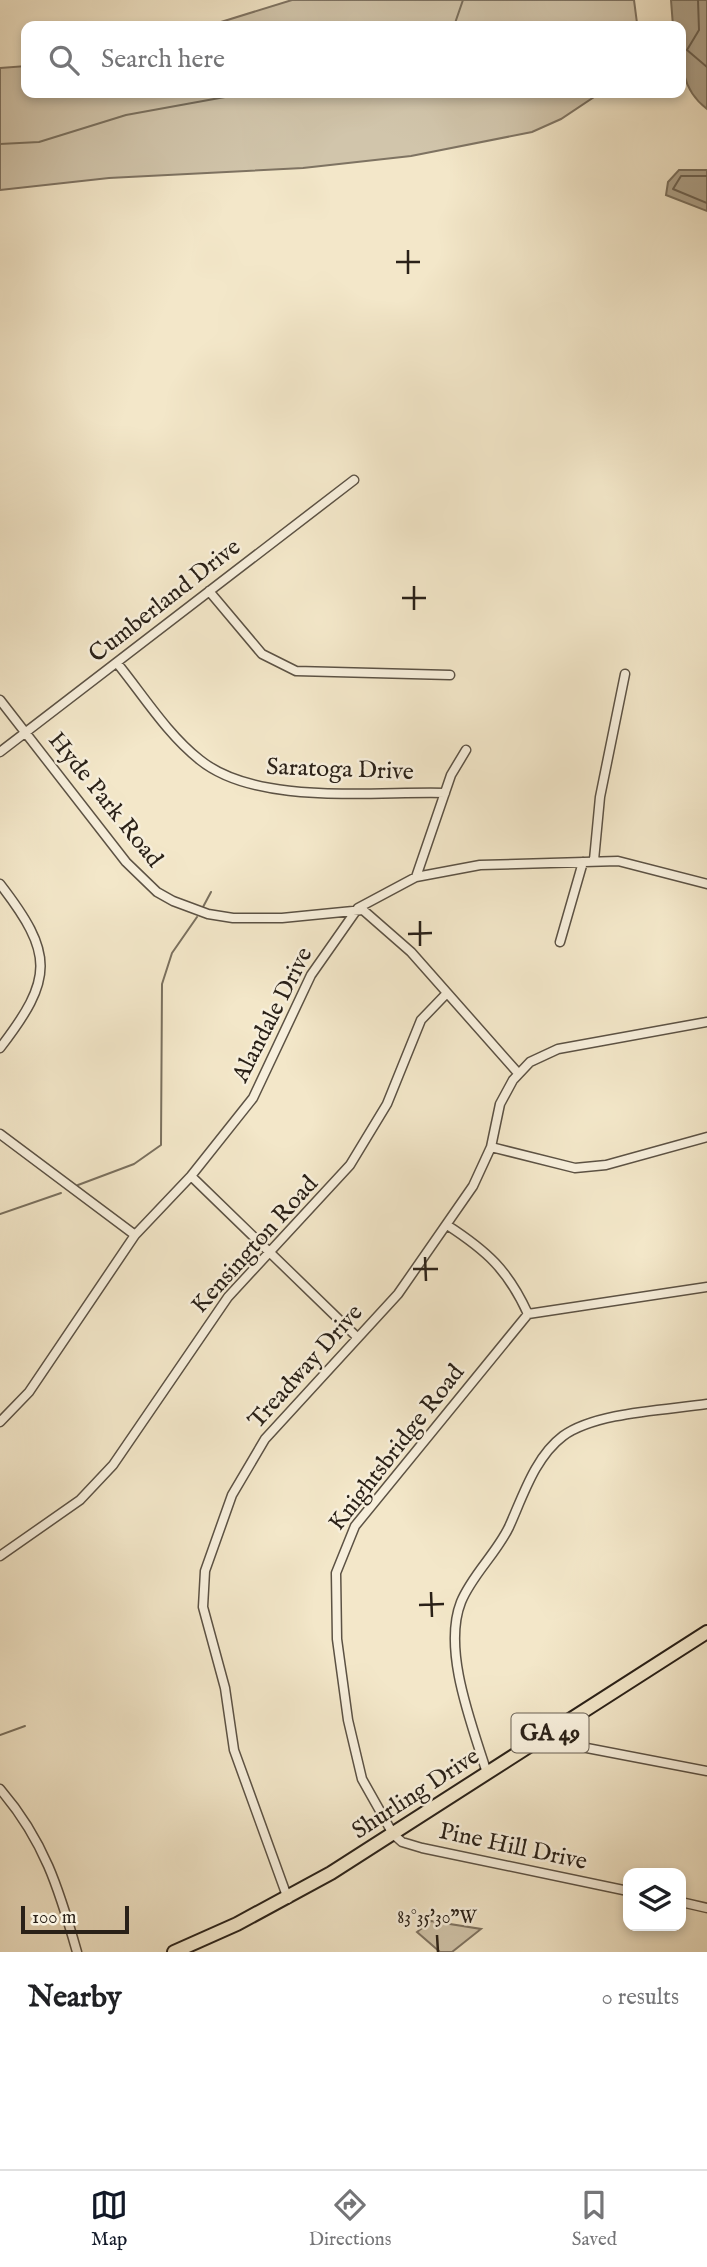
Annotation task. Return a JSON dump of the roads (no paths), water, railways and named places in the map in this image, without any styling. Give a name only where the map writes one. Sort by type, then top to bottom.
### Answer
[{"type":"main road","name":"Shurling Drive","points":[[174,1952],[288,1899],[707,1632]]},
{"type":"street","name":"Cumberland Drive","points":[[0,752],[354,480]]},
{"type":"street","points":[[209,591],[262,654],[272,662],[296,671],[450,675]]},
{"type":"street","name":"Saratoga Drive","points":[[117,663],[190,752],[223,774],[245,784],[279,790],[445,793]]},
{"type":"street","points":[[594,860],[600,797],[625,674]]},
{"type":"street","name":"Hyde Park Road","points":[[0,699],[126,862],[148,884],[173,901],[208,914],[249,918],[308,916],[358,908]]},
{"type":"street","points":[[416,877],[455,766],[466,750]]},
{"type":"street","name":"Alandale Drive","points":[[0,1422],[30,1392],[135,1235],[191,1176],[259,1090],[311,975],[358,908],[416,877],[480,865],[594,860],[634,863],[707,884]]},
{"type":"street","points":[[560,942],[583,862]]},
{"type":"street","points":[[0,884],[33,929],[41,968],[33,1003],[0,1048]]},
{"type":"street","points":[[358,908],[384,926],[518,1073]]},
{"type":"street","name":"Kensington Road","points":[[0,1556],[57,1518],[99,1483],[228,1297],[271,1254],[350,1165],[387,1104],[412,1035],[421,1020],[447,993]]},
{"type":"street","name":"Treadway Drive","points":[[288,1899],[237,1760],[225,1688],[203,1607],[203,1583],[219,1527],[246,1468],[265,1439],[398,1294],[447,1225],[473,1186],[491,1147],[500,1104],[518,1073],[537,1058],[558,1049],[707,1022]]},
{"type":"street","points":[[0,1134],[135,1235]]},
{"type":"street","points":[[491,1147],[575,1168],[606,1165],[707,1137]]},
{"type":"street","points":[[191,1176],[357,1336]]},
{"type":"street","points":[[447,1225],[490,1255],[506,1273],[528,1314],[707,1287]]},
{"type":"street","name":"Knightsbridge Road","points":[[393,1834],[366,1788],[354,1752],[334,1615],[334,1587],[340,1557],[355,1526],[528,1314]]},
{"type":"street","points":[[487,1773],[456,1657],[455,1622],[466,1592],[500,1546],[545,1452],[563,1436],[591,1424],[707,1404]]},
{"type":"street","points":[[540,1739],[707,1771]]},
{"type":"street","points":[[0,1789],[34,1833],[47,1859],[77,1952]]},
{"type":"street","name":"Pine Hill Drive","points":[[393,1834],[402,1843],[422,1848],[623,1890]]},
{"type":"street","points":[[686,1903],[707,1908]]},
{"type":"water","points":[[671,0],[707,0],[707,109],[691,92],[686,82],[686,21],[673,21]]},
{"type":"water","points":[[679,170],[707,170],[707,211],[666,195],[668,182]]},
{"type":"waterway","points":[[456,21],[463,0]]},
{"type":"waterway","points":[[0,144],[39,142],[126,115],[220,98]]},
{"type":"waterway","points":[[203,907],[211,892]]},
{"type":"waterway","points":[[78,1185],[134,1164],[161,1145],[162,984],[172,953],[197,917]]},
{"type":"waterway","points":[[0,1214],[61,1193]]},
{"type":"waterway","points":[[0,1735],[25,1726]]}]
